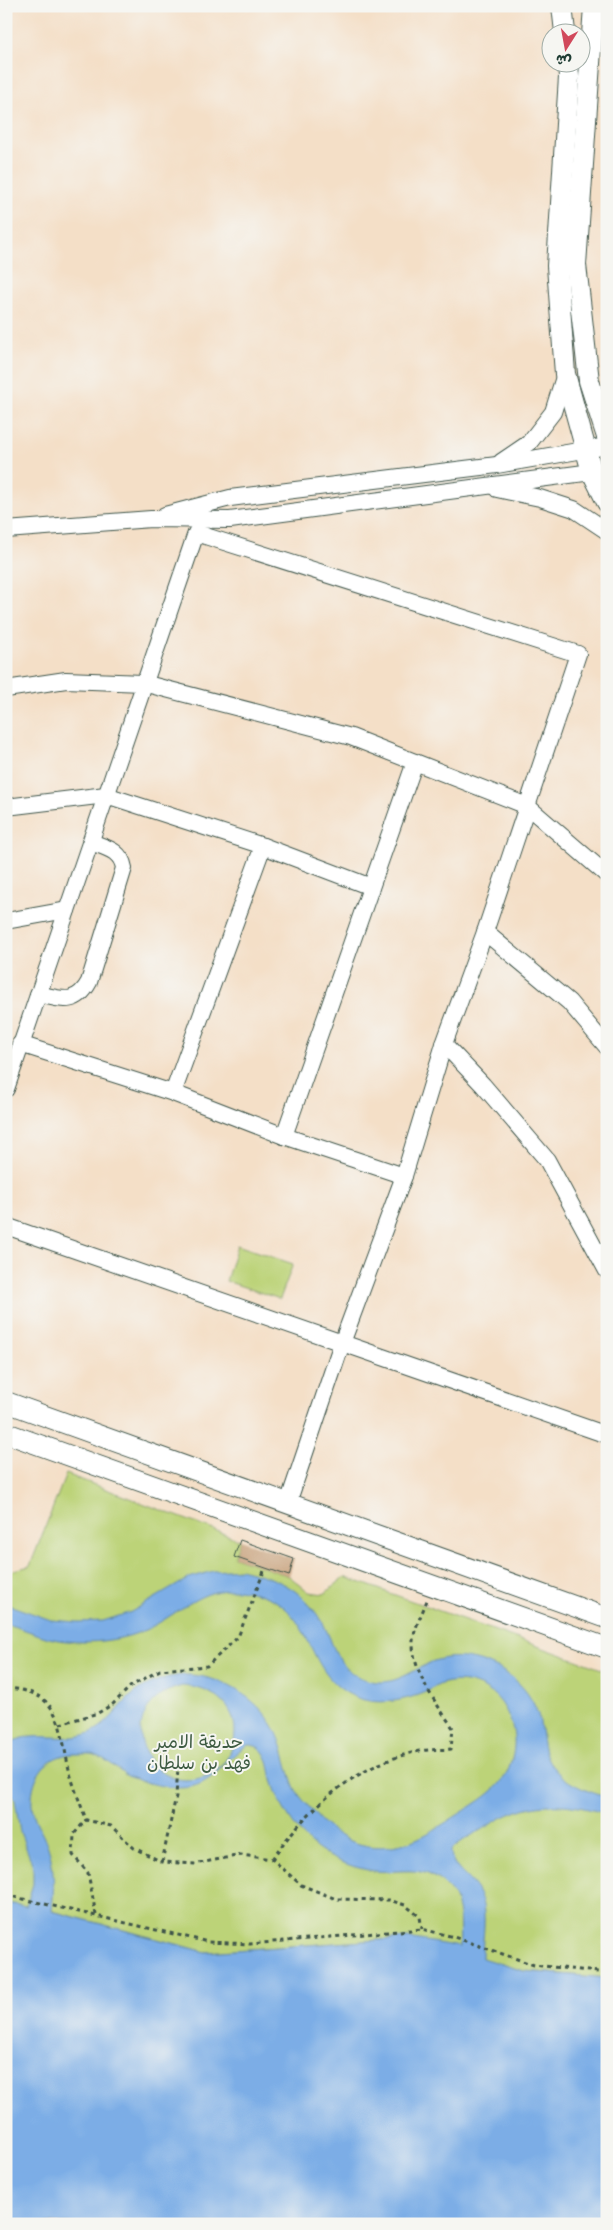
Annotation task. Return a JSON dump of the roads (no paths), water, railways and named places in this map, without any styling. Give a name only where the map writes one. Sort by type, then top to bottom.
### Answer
[{"type":"street","points":[[562,6],[564,22]]},
{"type":"street","points":[[594,6],[576,264],[589,381],[607,437]]},
{"type":"street","points":[[569,72],[557,266],[565,374],[576,451],[570,475]]},
{"type":"street","points":[[497,465],[529,443],[553,412],[565,374]]},
{"type":"street","points":[[6,530],[150,519],[217,500],[497,465],[607,446]]},
{"type":"street","points":[[576,451],[600,471],[607,502]]},
{"type":"street","points":[[198,526],[219,520],[600,471]]},
{"type":"street","points":[[482,486],[540,498],[574,509],[607,531]]},
{"type":"street","points":[[217,500],[219,520]]},
{"type":"street","points":[[150,519],[198,526],[578,654],[485,932],[444,1044],[404,1176],[342,1343],[288,1503]]},
{"type":"street","points":[[6,1089],[198,526]]},
{"type":"street","points":[[6,689],[66,680],[143,683],[351,737],[526,806],[607,875]]},
{"type":"street","points":[[284,1136],[415,762]]},
{"type":"street","points":[[6,807],[106,795],[264,846],[371,887]]},
{"type":"street","points":[[38,994],[64,1000],[74,998],[84,992],[89,982],[124,868],[123,860],[118,853],[91,842]]},
{"type":"street","points":[[173,1093],[264,846]]},
{"type":"street","points":[[6,921],[67,910]]},
{"type":"street","points":[[485,932],[569,1002],[607,1047]]},
{"type":"street","points":[[20,1044],[173,1093],[284,1136],[404,1176]]},
{"type":"street","points":[[444,1044],[483,1085],[547,1160],[607,1270]]},
{"type":"street","points":[[6,1226],[607,1435]]},
{"type":"street","points":[[6,1402],[607,1618]]},
{"type":"street","points":[[6,1434],[607,1648]]},
{"type":"water","points":[[240,1569],[266,1576],[282,1583],[297,1593],[312,1608],[323,1623],[342,1663],[355,1675],[364,1679],[382,1682],[390,1681],[437,1660],[457,1657],[488,1664],[506,1673],[523,1688],[535,1707],[540,1722],[544,1750],[553,1767],[573,1784],[607,1797],[607,1814],[574,1806],[545,1805],[530,1807],[501,1818],[468,1837],[451,1850],[457,1868],[475,1886],[481,1899],[484,1915],[482,1958],[524,1971],[607,1978],[607,2224],[6,2224],[6,1903],[26,1906],[33,1884],[33,1866],[20,1832],[15,1800],[10,1790],[6,1787],[6,1744],[28,1737],[70,1737],[94,1731],[104,1724],[137,1691],[151,1683],[167,1678],[190,1675],[216,1680],[252,1701],[270,1721],[282,1746],[296,1791],[320,1820],[342,1837],[368,1846],[382,1847],[418,1838],[474,1805],[499,1785],[510,1765],[514,1751],[511,1723],[500,1702],[487,1690],[471,1683],[454,1682],[441,1684],[428,1691],[400,1700],[381,1702],[353,1696],[336,1685],[323,1670],[295,1620],[282,1606],[263,1595],[236,1590],[224,1590],[213,1593],[193,1601],[143,1631],[104,1641],[75,1642],[49,1638],[6,1624],[6,1604],[51,1620],[103,1621],[131,1612],[189,1578],[213,1571]],"holes":[[[182,1686],[194,1687],[205,1691],[223,1702],[230,1711],[234,1721],[235,1732],[231,1750],[219,1768],[206,1776],[184,1780],[166,1775],[152,1763],[143,1747],[141,1729],[146,1711],[159,1696]],[[248,1745],[253,1745],[264,1753],[268,1760],[277,1795],[286,1813],[298,1830],[319,1850],[342,1862],[362,1869],[418,1872],[437,1878],[446,1886],[454,1897],[458,1910],[460,1947],[408,1938],[206,1952],[52,1911],[52,1863],[32,1804],[33,1788],[36,1779],[45,1765],[68,1754],[92,1754],[139,1781],[170,1787],[191,1787],[210,1778]]]},
{"type":"park label","name":"حديقة الامير فهد بن سلطان","points":[[199,1750]]}]
